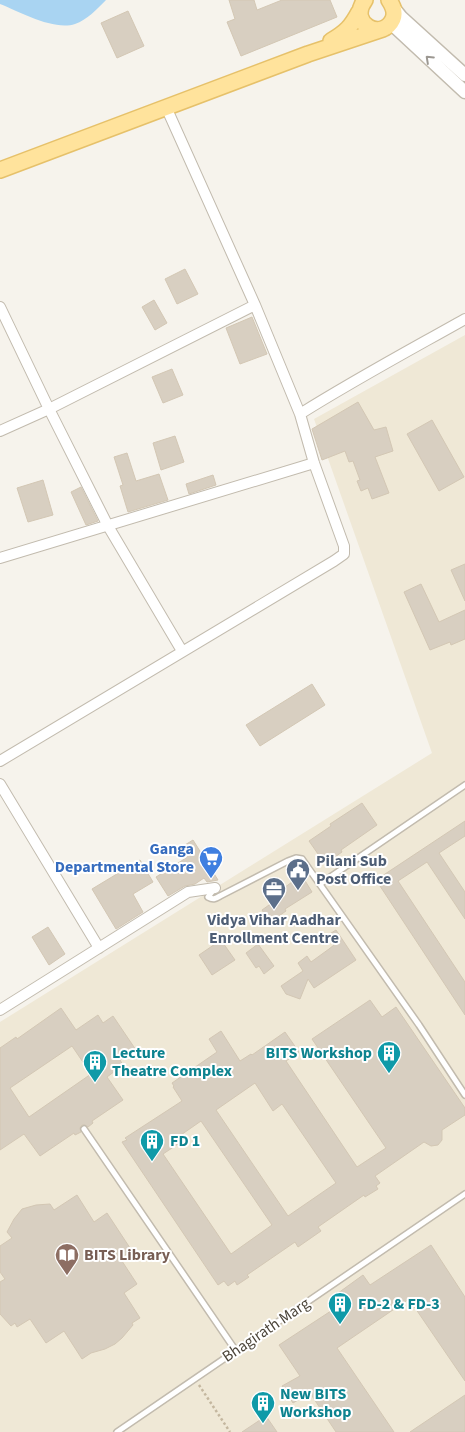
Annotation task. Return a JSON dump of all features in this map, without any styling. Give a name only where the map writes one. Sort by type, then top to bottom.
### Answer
[{"type":"main road","points":[[0,170],[385,27],[392,20],[394,13],[391,3]]},
{"type":"main road","points":[[361,4],[361,18],[364,24],[376,30],[385,27]]},
{"type":"main road","points":[[308,54],[345,32],[353,24],[361,4]]},
{"type":"street","points":[[391,3],[401,17],[465,75]]},
{"type":"street","points":[[385,27],[394,26],[465,92]]},
{"type":"street","points":[[0,761],[334,562],[344,554],[344,546],[314,463],[300,414],[255,305],[166,107]]},
{"type":"street","points":[[0,431],[48,409],[255,305]]},
{"type":"street","points":[[0,307],[48,409],[108,526],[182,652]]},
{"type":"street","points":[[300,414],[355,380],[465,319]]},
{"type":"street","points":[[0,558],[314,463]]},
{"type":"street","points":[[0,784],[99,948]]},
{"type":"street","points":[[0,1010],[188,892],[215,888]]},
{"type":"lane","points":[[320,884],[465,785]]},
{"type":"lane","points":[[215,888],[208,897],[211,899],[296,858],[302,859],[419,1025],[465,1094]]},
{"type":"lane","points":[[84,1129],[236,1350]]},
{"type":"lane","name":"Bhagirath Marg","points":[[116,1432],[465,1194]]},
{"type":"path","points":[[195,1378],[230,1432]]},
{"type":"shaded area","points":[[465,335],[465,1432],[0,1432],[0,1022],[432,753],[314,419]]},
{"type":"water","points":[[0,0],[106,0],[84,20],[75,24],[57,25],[37,20],[0,4]]},
{"type":"building","points":[[229,0],[254,0],[257,10],[282,0],[330,0],[337,17],[241,56],[227,22],[235,19]]},
{"type":"building","points":[[128,11],[144,46],[117,58],[101,23]]},
{"type":"building","points":[[185,269],[198,294],[177,304],[165,279]]},
{"type":"building","points":[[154,300],[167,323],[155,330],[142,307]]},
{"type":"building","points":[[252,317],[267,354],[240,364],[226,328]]},
{"type":"building","points":[[172,369],[183,395],[163,403],[152,377]]},
{"type":"building","points":[[358,402],[374,430],[386,427],[393,451],[375,457],[389,493],[372,499],[368,488],[361,491],[357,481],[360,480],[353,461],[349,462],[345,451],[322,460],[312,429]]},
{"type":"building","points":[[432,420],[464,477],[439,491],[407,434]]},
{"type":"building","points":[[175,436],[184,462],[161,470],[153,443]]},
{"type":"building","points":[[127,453],[136,481],[159,474],[168,500],[128,512],[120,486],[123,485],[114,457]]},
{"type":"building","points":[[213,475],[216,485],[189,494],[186,484]]},
{"type":"building","points":[[43,480],[53,515],[28,522],[17,488]]},
{"type":"building","points":[[81,487],[98,521],[86,525],[71,492]]},
{"type":"building","points":[[465,564],[465,601],[451,570]]},
{"type":"building","points":[[421,584],[439,622],[465,610],[465,639],[451,645],[450,642],[430,650],[404,592]]},
{"type":"building","points":[[312,684],[325,705],[260,746],[246,725]]},
{"type":"building","points":[[362,803],[377,825],[341,850],[342,852],[325,864],[309,841],[331,826],[330,824]]},
{"type":"building","points":[[465,821],[465,836],[439,853],[465,892],[465,919],[427,862],[398,881],[465,982],[465,1015],[376,880]]},
{"type":"building","points":[[193,840],[218,880],[207,882],[204,878],[168,896],[156,877],[186,858],[180,848]]},
{"type":"building","points":[[140,860],[153,882],[133,894],[143,912],[116,929],[92,889]]},
{"type":"building","points":[[296,879],[298,883],[304,879],[312,892],[285,909],[286,911],[270,922],[262,910],[286,893],[284,888]]},
{"type":"building","points":[[48,927],[65,954],[49,965],[32,937]]},
{"type":"building","points":[[336,930],[356,960],[314,988],[308,979],[300,999],[286,994],[281,986],[303,971],[298,963],[307,956],[311,962],[334,945],[328,935]]},
{"type":"building","points":[[221,940],[235,960],[212,975],[199,955]]},
{"type":"building","points":[[258,944],[274,966],[264,974],[259,966],[256,968],[246,953]]},
{"type":"building","name":"FD 1","points":[[370,1000],[382,1017],[396,1007],[465,1108],[465,1115],[442,1130],[442,1140],[438,1145],[431,1146],[424,1142],[375,1176],[380,1183],[376,1186],[378,1189],[365,1197],[364,1195],[318,1227],[321,1231],[298,1247],[295,1242],[247,1275],[249,1277],[237,1285],[235,1281],[228,1286],[224,1281],[218,1285],[122,1142],[127,1140],[125,1138],[182,1101],[172,1083],[217,1052],[209,1039],[221,1031],[240,1061],[285,1032],[299,1052],[286,1061],[357,1167],[386,1148],[312,1039]],"holes":[[[255,1083],[273,1111],[282,1104],[336,1183],[288,1216],[216,1110]],[[201,1121],[272,1225],[231,1254],[163,1154],[181,1142],[178,1137]]]},
{"type":"building","name":"Lecture Theatre Complex","points":[[61,1008],[76,1030],[98,1015],[103,1023],[113,1016],[136,1050],[120,1060],[123,1065],[107,1077],[123,1100],[92,1121],[93,1123],[88,1127],[82,1125],[80,1128],[81,1132],[75,1135],[74,1133],[40,1156],[24,1134],[0,1150],[0,1048],[16,1037],[17,1039]],"holes":[[[72,1046],[91,1074],[29,1117],[10,1088]]]},
{"type":"building","name":"BITS Library","points":[[77,1195],[94,1222],[107,1213],[132,1251],[120,1258],[137,1284],[124,1293],[140,1318],[132,1323],[133,1325],[115,1344],[91,1353],[82,1359],[64,1331],[46,1343],[30,1319],[17,1327],[15,1323],[11,1326],[0,1314],[0,1282],[5,1279],[0,1272],[0,1246],[12,1238],[7,1232],[14,1219],[22,1209],[50,1204],[54,1210]]},
{"type":"building","name":"FD-2 & FD-3","points":[[431,1245],[465,1297],[465,1381],[409,1299],[337,1348],[394,1432],[336,1432],[310,1393],[293,1403],[282,1386],[300,1376],[279,1345],[340,1305],[334,1296],[363,1275],[370,1285]]},
{"type":"building","points":[[465,1395],[465,1432],[410,1432]]},
{"type":"building","name":"New BITS Workshop","points":[[266,1416],[277,1432],[242,1432]]},
{"type":"place","name":"Ganga Departmental Store","points":[[211,879]]},
{"type":"place","name":"Pilani Sub Post Office","points":[[298,891]]},
{"type":"place","name":"Vidya Vihar Aadhar Enrollment Centre","points":[[274,910]]},
{"type":"place","name":"BITS Workshop","points":[[389,1074]]},
{"type":"place","name":"Lecture Theatre Complex","points":[[95,1083]]},
{"type":"place","name":"FD 1","points":[[152,1162]]},
{"type":"place","name":"BITS Library","points":[[67,1276]]},
{"type":"place","name":"FD-2 & FD-3","points":[[340,1325]]},
{"type":"place","name":"New BITS Workshop","points":[[263,1424]]}]
